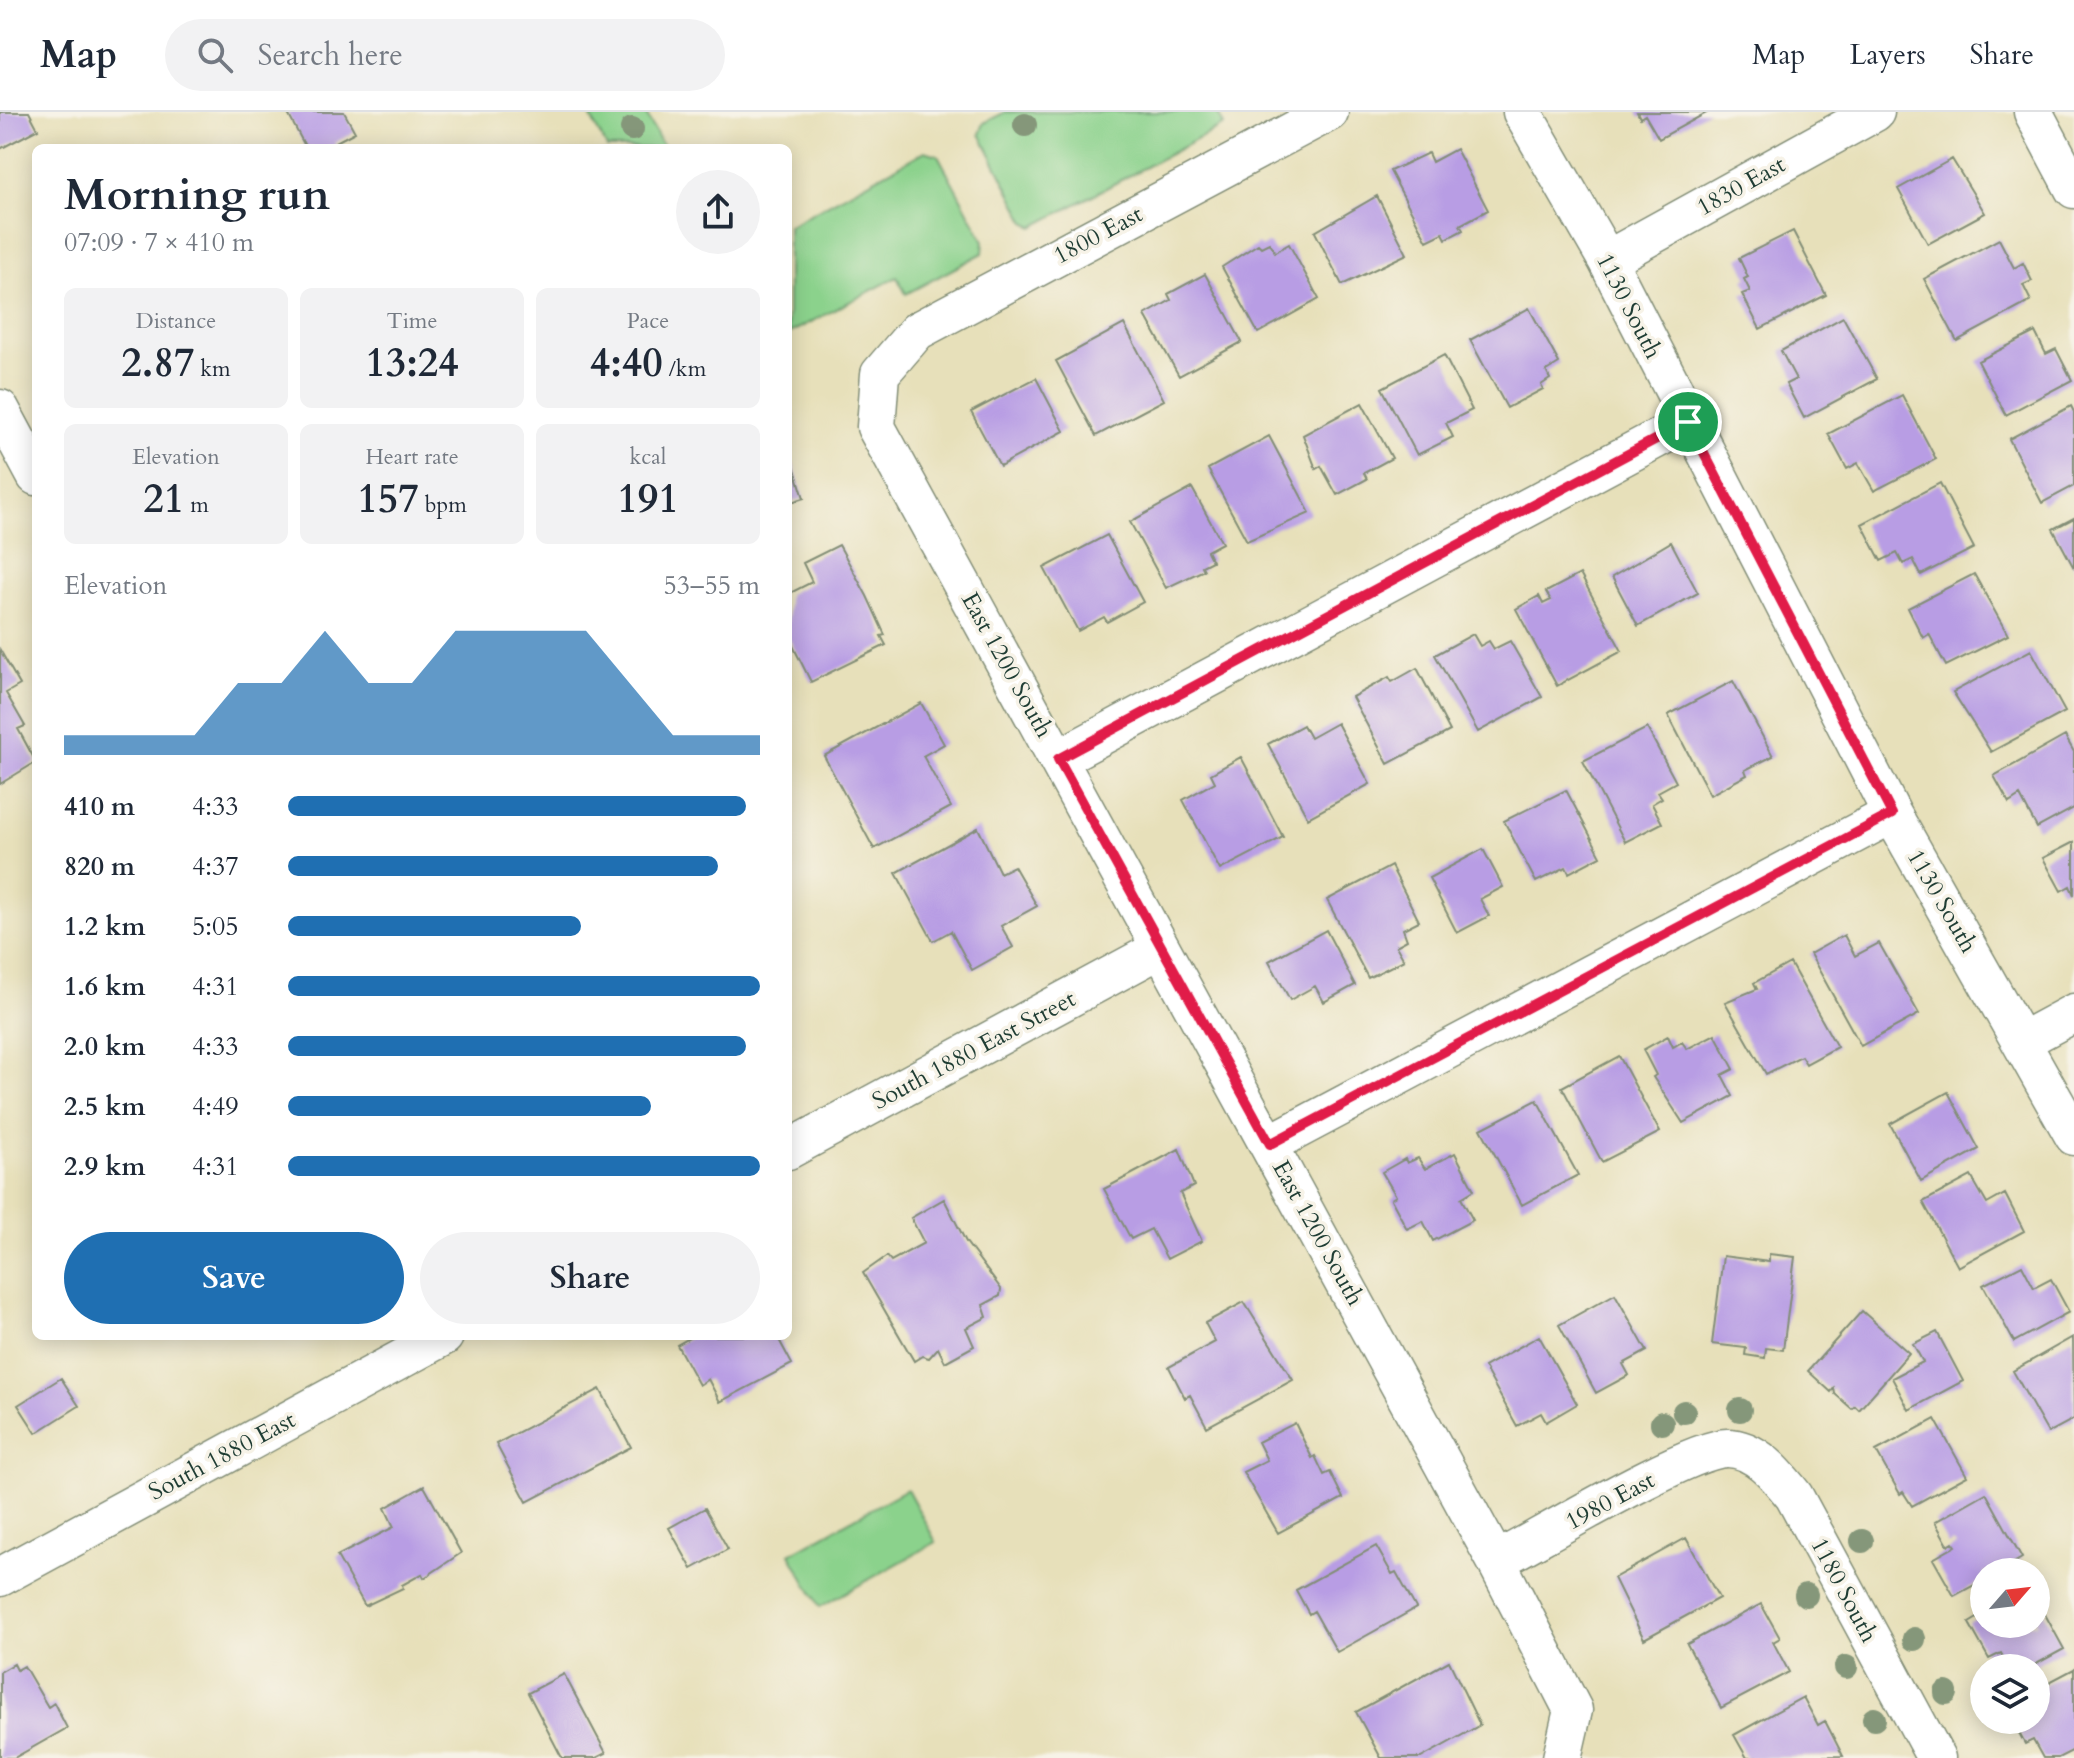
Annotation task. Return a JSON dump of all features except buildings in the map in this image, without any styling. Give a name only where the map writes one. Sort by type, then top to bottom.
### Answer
[{"type":"street","name":"1800 East","points":[[880,374],[917,331],[1329,112]]},
{"type":"street","name":"1130 South","points":[[1522,112],[1607,260],[1892,814],[2074,1136]]},
{"type":"street","name":"1830 East","points":[[1607,260],[1875,112]]},
{"type":"street","points":[[2033,112],[2074,189]]},
{"type":"street","name":"East 1200 South","points":[[880,374],[876,427],[1160,949],[1270,1144],[1496,1561],[1573,1710],[1562,1758]]},
{"type":"street","points":[[0,409],[32,469]]},
{"type":"street","points":[[1058,759],[1688,422]]},
{"type":"street","points":[[1270,1144],[1892,814]]},
{"type":"street","name":"South 1880 East Street","points":[[792,1148],[1160,949]]},
{"type":"street","points":[[2022,1041],[2074,1013]]},
{"type":"street","name":"South 1880 East","points":[[0,1577],[437,1340]]},
{"type":"street","name":"1980 East","points":[[1496,1561],[1688,1460],[1727,1448]]},
{"type":"street","name":"1180 South","points":[[1727,1448],[1769,1464],[1794,1496],[1936,1758]]},
{"type":"green space","points":[[588,112],[645,112],[662,144],[605,144]]},
{"type":"green space","points":[[1005,112],[1217,112],[1224,125],[1033,227],[1025,221],[980,134],[984,123]]},
{"type":"green space","points":[[925,151],[938,155],[984,241],[983,253],[906,294],[897,277],[792,332],[792,224]]},
{"type":"green space","points":[[907,1489],[936,1542],[820,1607],[790,1554]]},
{"type":"route","points":[[1688,422],[1892,814],[1270,1144],[1058,759],[1688,422]]}]
